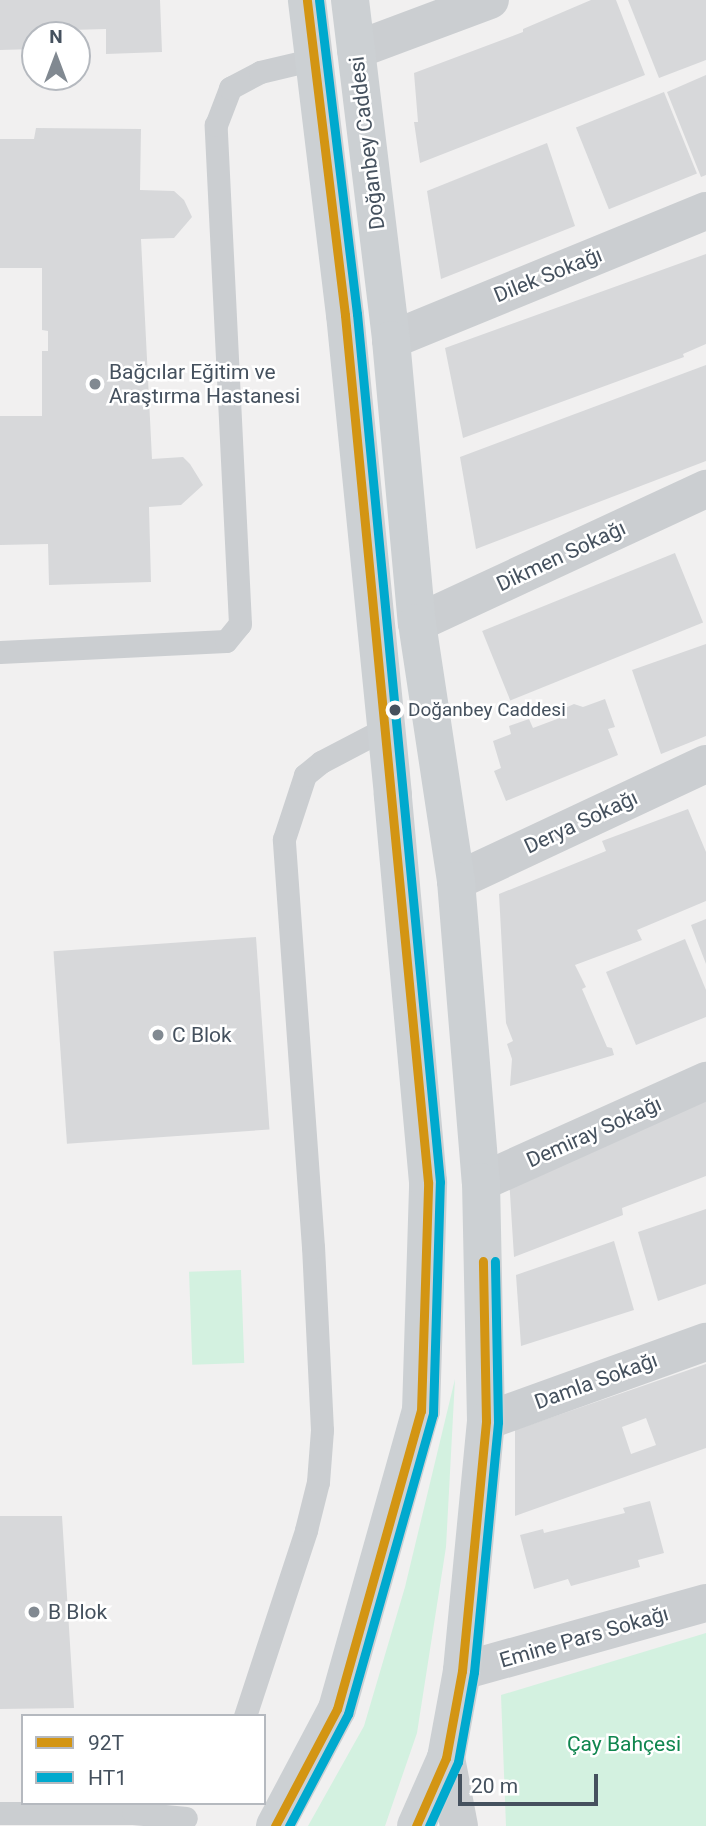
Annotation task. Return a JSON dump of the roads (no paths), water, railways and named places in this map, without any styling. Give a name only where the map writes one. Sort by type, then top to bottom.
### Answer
[{"type":"main road","name":"Doğanbey Caddesi","points":[[275,1826],[337,1709],[421,1411],[428,1182],[345,315],[307,0]]},
{"type":"main road","name":"Doğanbey Caddesi","points":[[350,0],[391,340],[417,623],[456,881],[481,1182],[486,1421],[462,1671],[446,1758],[416,1826]]},
{"type":"street","points":[[356,50],[490,0]]},
{"type":"street","name":"Dilek Sokağı","points":[[391,340],[706,211]]},
{"type":"street","name":"Dikmen Sokağı","points":[[417,623],[706,489]]},
{"type":"street","name":"Derya Sokağı","points":[[456,881],[706,764]]},
{"type":"street","name":"Demiray Sokağı","points":[[481,1182],[706,1081]]},
{"type":"street","name":"Damla Sokağı","points":[[486,1421],[706,1342]]},
{"type":"street","name":"Emine Pars Sokağı","points":[[462,1671],[706,1603]]},
{"type":"street","points":[[446,1758],[459,1826]]},
{"type":"lane","points":[[0,652],[226,642],[240,624],[216,125],[230,88],[260,72],[315,59]]},
{"type":"lane","points":[[246,1714],[306,1530],[318,1482],[322,1430],[310,1205],[284,839],[305,775],[321,762],[386,728]]},
{"type":"lane","points":[[0,1813],[191,1816]]},
{"type":"place","name":"Bağcılar Eğitim ve Araştırma Hastanesi","points":[[95,384]]},
{"type":"place","name":"Doğanbey Caddesi","points":[[395,710]]},
{"type":"place","name":"C Blok","points":[[158,1035]]},
{"type":"place","name":"B Blok","points":[[34,1612]]},
{"type":"park label","name":"Çay Bahçesi","points":[[624,1744]]}]
